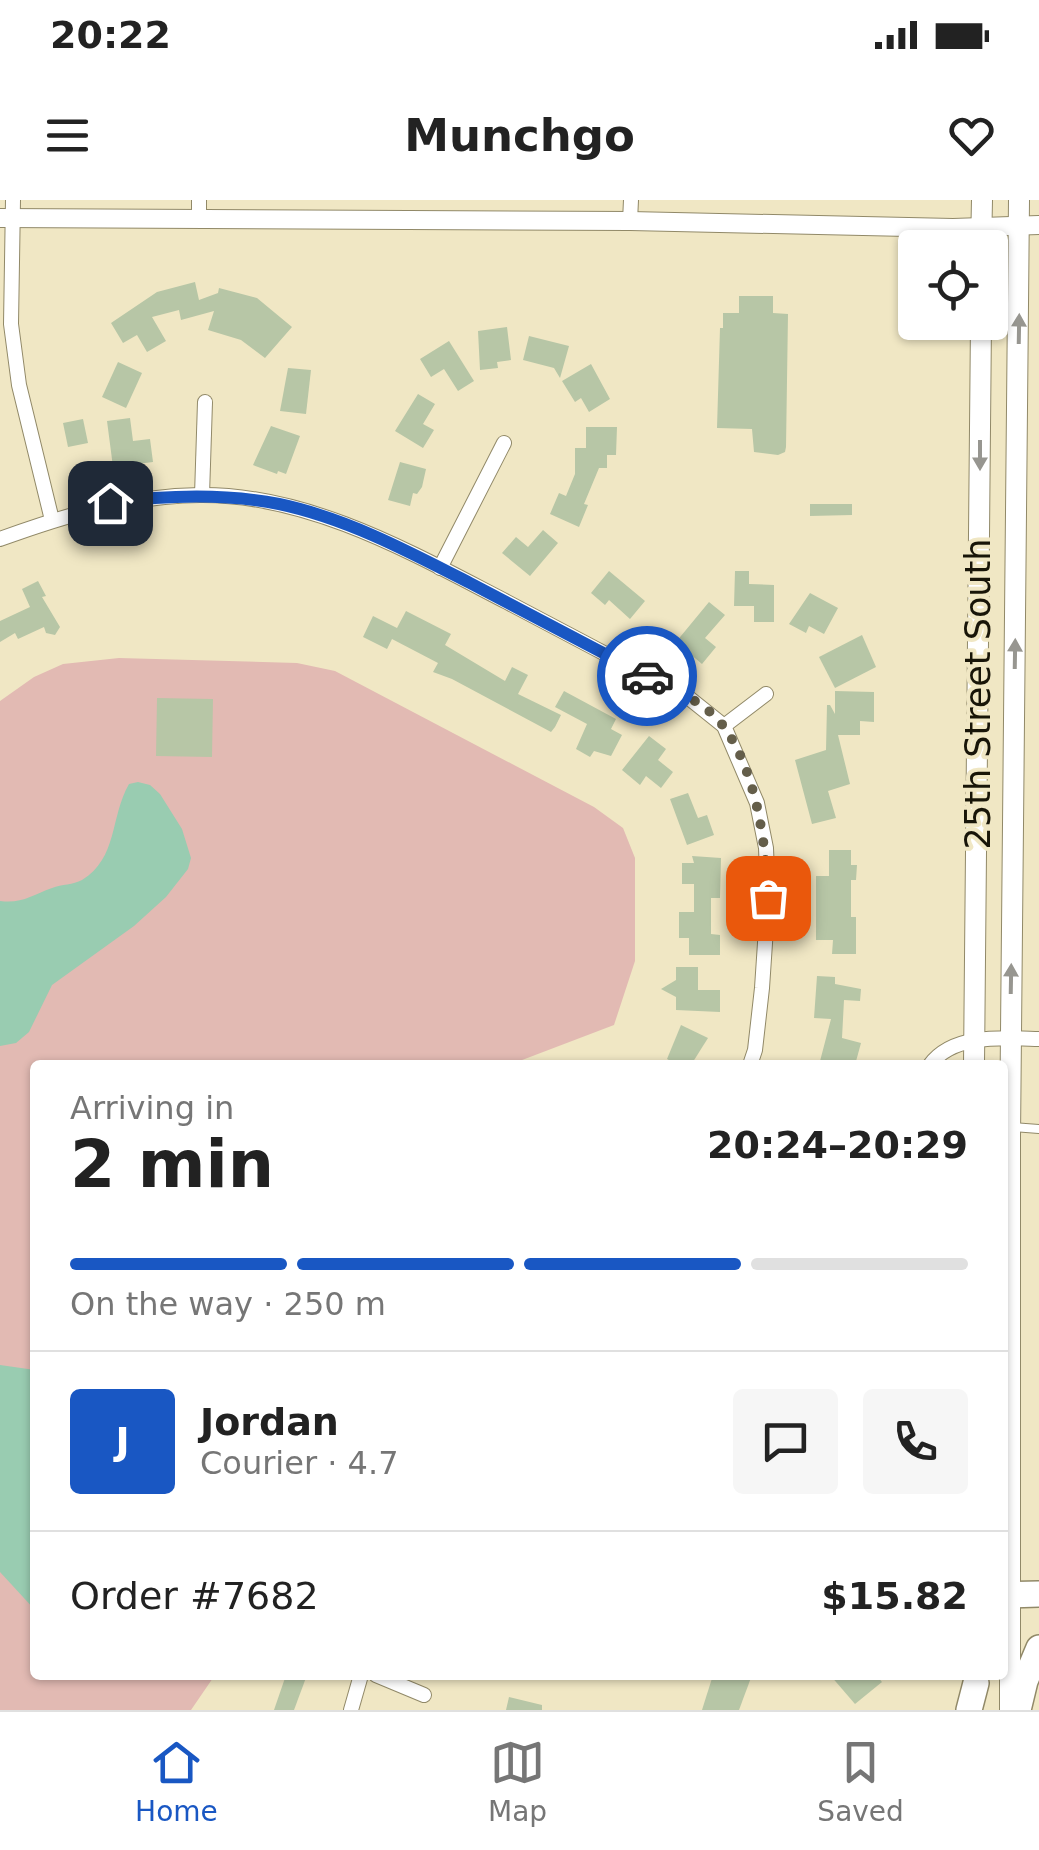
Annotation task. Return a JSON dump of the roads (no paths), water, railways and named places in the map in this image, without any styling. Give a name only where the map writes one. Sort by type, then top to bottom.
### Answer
[{"type":"highway","points":[[1008,1594],[1039,1594]]},
{"type":"highway","points":[[1018,1710],[1039,1648]]},
{"type":"highway","points":[[972,1710],[976,1680]]},
{"type":"main road","points":[[981,230],[982,200]]},
{"type":"main road","name":"25th Street South","points":[[1008,1438],[1011,1039],[1029,225],[1019,200]]},
{"type":"main road","name":"25th Street South","points":[[974,1060],[980,340]]},
{"type":"main road","name":"25th Street South","points":[[1008,1633],[1010,1710]]},
{"type":"street","points":[[630,220],[631,200]]},
{"type":"street","points":[[52,520],[19,385],[11,324],[8,212],[199,209],[630,220],[898,234]]},
{"type":"street","points":[[202,495],[204,402]]},
{"type":"street","points":[[440,568],[504,443]]},
{"type":"street","points":[[0,539],[110,503],[202,495],[282,505],[363,531],[689,698],[724,726],[757,803],[766,848],[768,898],[762,988],[752,1060]]},
{"type":"street","points":[[724,726],[766,694]]},
{"type":"street","points":[[934,1060],[938,1054],[974,1041],[1039,1040]]},
{"type":"street","points":[[352,1710],[360,1680]]},
{"type":"street","points":[[388,1680],[424,1695]]},
{"type":"lane","points":[[1010,1127],[1039,1129]]}]
